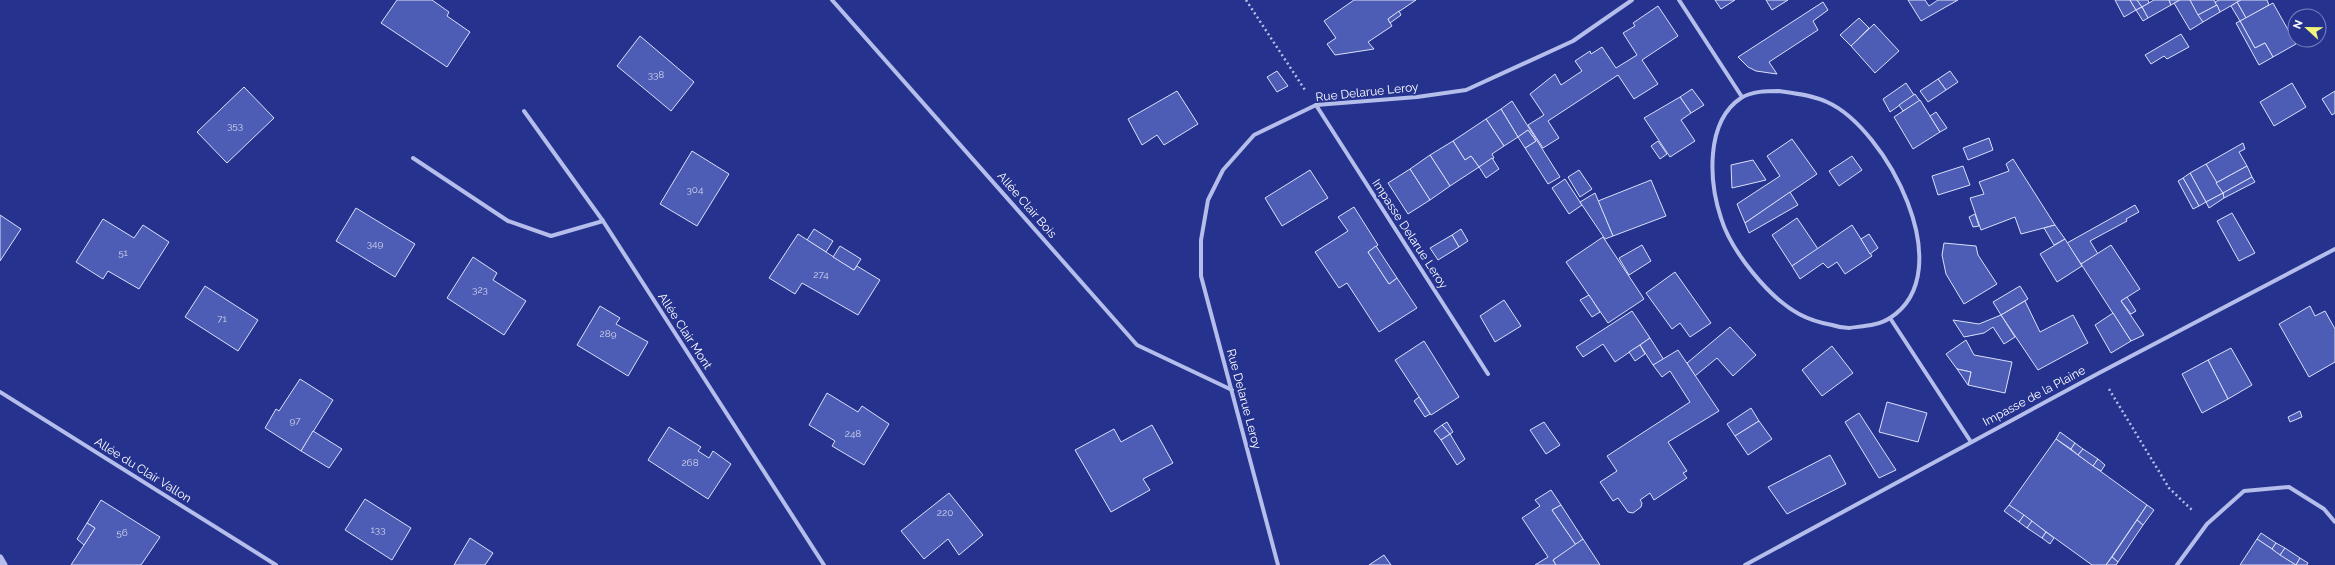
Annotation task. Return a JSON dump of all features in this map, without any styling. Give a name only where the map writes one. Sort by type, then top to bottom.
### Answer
[{"type":"street","name":"Allée Clair Bois","points":[[832,0],[1137,345],[1232,390]]},
{"type":"street","name":"Rue Delarue Leroy","points":[[1278,565],[1201,276],[1201,240],[1208,200],[1223,170],[1254,135],[1316,105],[1417,97],[1466,90],[1573,41],[1632,0]]},
{"type":"street","points":[[1679,0],[1742,97]]},
{"type":"street","points":[[1779,91],[1800,94],[1827,102],[1852,119],[1880,151],[1895,173],[1905,196],[1914,226],[1920,258],[1917,278],[1909,299],[1890,318],[1873,325],[1845,328],[1819,322],[1798,314],[1770,291],[1752,271],[1740,254],[1721,219],[1715,196],[1713,153],[1719,129],[1726,114],[1742,97],[1760,92],[1779,91]]},
{"type":"street","name":"Impasse Delarue Leroy","points":[[1316,105],[1488,374]]},
{"type":"street","name":"Allée Clair Mont","points":[[524,111],[603,221],[824,565]]},
{"type":"street","points":[[413,158],[508,221],[551,236],[603,221]]},
{"type":"street","name":"Impasse de la Plaine","points":[[1745,565],[2099,372],[2335,249]]},
{"type":"street","points":[[1890,318],[1971,442]]},
{"type":"street","name":"Allée du Clair Vallon","points":[[0,392],[276,565]]},
{"type":"street","points":[[2177,565],[2207,524],[2244,491],[2289,487],[2324,509],[2335,522]]},
{"type":"street","points":[[0,558],[4,565]]},
{"type":"path","points":[[1246,0],[1316,105]]},
{"type":"path","points":[[2099,372],[2170,488],[2207,524]]},
{"type":"building","points":[[397,0],[432,0],[449,12],[447,16],[470,32],[447,67],[381,23]]},
{"type":"building","points":[[1354,0],[1416,0],[1388,19],[1392,26],[1368,42],[1374,49],[1335,55],[1327,44],[1336,38],[1324,21]]},
{"type":"building","points":[[1715,0],[1735,0],[1721,9]]},
{"type":"building","points":[[1766,0],[1788,0],[1772,10]]},
{"type":"building","points":[[1908,0],[1925,0],[1929,6],[1938,0],[1958,0],[1921,21]]},
{"type":"building","points":[[2115,0],[2130,0],[2136,10],[2124,17]]},
{"type":"building","points":[[2130,0],[2137,0],[2142,7],[2136,10]]},
{"type":"building","points":[[2137,0],[2148,0],[2149,3],[2142,7]]},
{"type":"building","points":[[2154,0],[2169,0],[2171,5],[2148,18],[2142,7]]},
{"type":"building","points":[[2169,0],[2180,0],[2171,5]]},
{"type":"building","points":[[2180,0],[2190,0],[2203,22],[2190,30],[2174,3]]},
{"type":"building","points":[[2190,0],[2214,0],[2217,5],[2198,15]]},
{"type":"building","points":[[2219,0],[2241,0],[2220,12],[2215,2]]},
{"type":"building","points":[[2241,0],[2267,0],[2269,5],[2246,18],[2237,2]]},
{"type":"building","points":[[1823,2],[1828,10],[1813,21],[1818,30],[1769,62],[1777,74],[1756,71],[1748,67],[1738,57]]},
{"type":"building","points":[[2237,2],[2246,18],[2240,21],[2231,6]]},
{"type":"building","points":[[2273,3],[2287,28],[2287,48],[2289,48],[2273,57],[2265,43],[2255,48],[2240,21]]},
{"type":"building","points":[[2217,5],[2220,12],[2203,22],[2198,15]]},
{"type":"building","points":[[1658,6],[1678,36],[1642,60],[1658,84],[1634,99],[1618,75],[1548,121],[1559,138],[1543,148],[1528,125],[1544,115],[1530,94],[1555,74],[1561,85],[1582,71],[1575,61],[1590,51],[1591,54],[1602,47],[1616,68],[1637,55],[1623,33],[1635,26],[1633,23]]},
{"type":"building","points":[[2142,7],[2148,18],[2143,21],[2136,10]]},
{"type":"building","points":[[1399,11],[1401,15],[1390,23],[1388,19]]},
{"type":"building","points":[[1859,18],[1869,28],[1851,46],[1840,35]]},
{"type":"building","points":[[2240,21],[2255,48],[2265,43],[2273,57],[2259,65],[2236,23]]},
{"type":"building","points":[[1874,24],[1899,51],[1875,73],[1851,46]]},
{"type":"building","points":[[2181,34],[2189,47],[2167,59],[2164,56],[2151,64],[2145,55]]},
{"type":"building","points":[[640,36],[694,82],[671,111],[617,66]]},
{"type":"building","points":[[1277,71],[1288,86],[1277,92],[1267,77]]},
{"type":"building","points":[[1950,71],[1958,82],[1946,90],[1938,79]]},
{"type":"building","points":[[1938,79],[1946,90],[1928,102],[1920,91]]},
{"type":"building","points":[[1906,83],[1914,95],[1890,112],[1883,99]]},
{"type":"building","points":[[2292,83],[2306,107],[2274,126],[2260,102]]},
{"type":"building","points":[[244,87],[274,118],[227,163],[197,132]]},
{"type":"building","points":[[1692,89],[1704,105],[1691,113],[1680,97]]},
{"type":"building","points":[[1177,91],[1198,124],[1164,145],[1157,135],[1142,145],[1128,119]]},
{"type":"building","points":[[2335,91],[2335,113],[2332,115],[2322,99]]},
{"type":"building","points":[[1915,94],[1920,101],[1903,111],[1899,105]]},
{"type":"building","points":[[1680,97],[1691,113],[1681,120],[1695,141],[1670,157],[1644,118]]},
{"type":"building","points":[[1920,100],[1940,132],[1913,149],[1894,117]]},
{"type":"building","points":[[1512,101],[1560,177],[1548,184],[1525,148],[1536,141],[1528,130],[1518,137],[1501,109]]},
{"type":"building","points":[[1501,109],[1518,137],[1504,146],[1486,119]]},
{"type":"building","points":[[1936,112],[1947,128],[1940,132],[1930,116]]},
{"type":"building","points":[[1486,119],[1504,146],[1492,154],[1494,158],[1479,167],[1471,156],[1465,160],[1453,141]]},
{"type":"building","points":[[1528,130],[1536,141],[1525,148],[1518,137]]},
{"type":"building","points":[[1989,138],[1993,150],[1968,160],[1963,148]]},
{"type":"building","points":[[1792,139],[1817,174],[1745,223],[1737,204],[1780,176],[1767,156]]},
{"type":"building","points":[[1453,141],[1465,160],[1471,156],[1479,167],[1450,186],[1430,155]]},
{"type":"building","points":[[1658,141],[1667,154],[1660,159],[1651,146]]},
{"type":"building","points":[[2243,143],[2245,149],[2239,152],[2247,166],[2216,183],[2206,164]]},
{"type":"building","points":[[692,151],[729,174],[697,226],[660,204]]},
{"type":"building","points":[[1430,155],[1450,186],[1430,200],[1410,169]]},
{"type":"building","points":[[1852,156],[1862,170],[1839,186],[1829,171]]},
{"type":"building","points":[[1492,158],[1499,169],[1486,178],[1479,167]]},
{"type":"building","points":[[2013,159],[2055,225],[2021,234],[2015,217],[1981,230],[1970,198],[1984,194],[1979,182],[2009,171],[2006,164]]},
{"type":"building","points":[[1753,160],[1766,180],[1732,188],[1731,165]]},
{"type":"building","points":[[2206,164],[2223,193],[2206,202],[2190,173]]},
{"type":"building","points":[[1963,166],[1970,185],[1938,195],[1932,176]]},
{"type":"building","points":[[2247,166],[2252,177],[2223,193],[2216,183]]},
{"type":"building","points":[[1410,169],[1430,200],[1408,214],[1388,183]]},
{"type":"building","points":[[1310,170],[1328,198],[1282,226],[1265,198]]},
{"type":"building","points":[[1579,170],[1592,189],[1580,197],[1568,177]]},
{"type":"building","points":[[2190,173],[2206,202],[2199,206],[2183,178]]},
{"type":"building","points":[[2252,177],[2255,182],[2224,198],[2223,193]]},
{"type":"building","points":[[2183,178],[2199,206],[2193,209],[2178,181]]},
{"type":"building","points":[[1565,179],[1582,205],[1569,214],[1552,188]]},
{"type":"building","points":[[1651,180],[1666,216],[1613,236],[1598,201]]},
{"type":"building","points":[[1790,192],[1798,205],[1749,233],[1745,223]]},
{"type":"building","points":[[1595,193],[1613,236],[1605,239],[1580,202]]},
{"type":"building","points":[[2223,193],[2224,198],[2209,208],[2206,202]]},
{"type":"building","points":[[2135,205],[2139,212],[2126,219],[2127,221],[2090,241],[2098,254],[2081,264],[2067,243]]},
{"type":"building","points":[[1354,207],[1378,245],[1368,252],[1389,284],[1397,278],[1417,308],[1379,332],[1347,283],[1339,288],[1315,252],[1348,231],[1338,217]]},
{"type":"building","points":[[356,208],[415,244],[395,277],[336,241]]},
{"type":"building","points":[[2232,213],[2255,253],[2239,261],[2217,221]]},
{"type":"building","points":[[1975,214],[1979,226],[1973,227],[1969,217]]},
{"type":"building","points":[[0,215],[21,229],[0,261]]},
{"type":"building","points":[[1797,218],[1818,249],[1792,266],[1772,235]]},
{"type":"building","points":[[103,219],[134,238],[143,225],[169,242],[139,289],[108,271],[103,279],[76,262]]},
{"type":"building","points":[[1852,225],[1872,256],[1845,274],[1837,262],[1828,268],[1823,263],[1800,279],[1792,266]]},
{"type":"building","points":[[2055,225],[2065,239],[2054,245],[2044,228]]},
{"type":"building","points":[[814,229],[833,241],[826,252],[807,240]]},
{"type":"building","points":[[1461,229],[1468,241],[1459,247],[1452,235]]},
{"type":"building","points":[[798,234],[854,270],[857,266],[880,280],[858,315],[802,283],[795,294],[769,278]]},
{"type":"building","points":[[1869,234],[1878,248],[1870,254],[1861,239]]},
{"type":"building","points":[[1452,235],[1459,247],[1438,260],[1430,248]]},
{"type":"building","points":[[1603,237],[1644,299],[1608,323],[1566,262]]},
{"type":"building","points":[[2065,239],[2082,266],[2057,282],[2040,254]]},
{"type":"building","points":[[1944,243],[1976,246],[1978,255],[1997,284],[1964,304],[1946,274],[1942,255]]},
{"type":"building","points":[[1642,245],[1651,261],[1629,275],[1619,258]]},
{"type":"building","points":[[2111,245],[2140,289],[2121,301],[2144,335],[2131,341],[2081,264]]},
{"type":"building","points":[[840,246],[861,259],[854,270],[833,257]]},
{"type":"building","points":[[1376,246],[1397,278],[1389,284],[1368,252]]},
{"type":"building","points":[[473,257],[497,273],[493,280],[526,301],[504,335],[447,298]]},
{"type":"building","points":[[1675,272],[1711,323],[1690,337],[1680,323],[1672,329],[1646,293]]},
{"type":"building","points":[[205,286],[258,320],[238,351],[185,317]]},
{"type":"building","points":[[2020,286],[2028,299],[2001,315],[1993,302]]},
{"type":"building","points":[[1589,295],[1600,312],[1592,317],[1580,300]]},
{"type":"building","points":[[2127,297],[2136,311],[2131,314],[2121,301]]},
{"type":"building","points":[[1504,300],[1521,326],[1495,342],[1480,316]]},
{"type":"building","points":[[2025,301],[2040,332],[2073,315],[2088,343],[2038,370],[2001,315]]},
{"type":"building","points":[[600,306],[620,318],[616,324],[648,342],[628,376],[577,345]]},
{"type":"building","points":[[2310,306],[2315,316],[2325,311],[2335,329],[2335,362],[2309,377],[2279,324]]},
{"type":"building","points":[[1632,311],[1650,338],[1615,362],[1603,344],[1583,357],[1576,347]]},
{"type":"building","points":[[2113,313],[2131,341],[2111,353],[2095,325]]},
{"type":"building","points":[[2001,315],[2015,337],[2004,344],[1993,327],[1984,333],[1964,337],[1953,320],[1979,324]]},
{"type":"building","points":[[1730,327],[1756,355],[1733,376],[1717,358],[1695,376],[1687,363]]},
{"type":"building","points":[[1650,338],[1664,360],[1653,365],[1640,345]]},
{"type":"building","points":[[1966,340],[1974,355],[2012,362],[2005,393],[1968,385],[1971,372],[1957,369],[1946,354]]},
{"type":"building","points":[[1424,341],[1459,397],[1431,415],[1395,360]]},
{"type":"building","points":[[1640,345],[1645,354],[1635,361],[1629,352]]},
{"type":"building","points":[[1832,346],[1853,373],[1822,396],[1802,370]]},
{"type":"building","points":[[2231,348],[2252,385],[2228,399],[2208,360]]},
{"type":"building","points":[[1678,350],[1719,411],[1668,442],[1687,471],[1683,473],[1687,478],[1654,500],[1650,493],[1640,500],[1642,503],[1641,507],[1633,513],[1628,512],[1618,498],[1613,501],[1600,482],[1617,471],[1607,456],[1690,402],[1670,371],[1662,377],[1653,365]]},
{"type":"building","points":[[2208,360],[2228,399],[2202,413],[2182,374]]},
{"type":"building","points":[[1957,369],[1971,372],[1968,385]]},
{"type":"building","points":[[300,379],[333,400],[301,451],[265,428],[276,409],[279,411]]},
{"type":"building","points":[[827,393],[858,412],[862,406],[889,424],[864,465],[832,446],[835,441],[809,425]]},
{"type":"building","points":[[1419,397],[1430,414],[1425,417],[1414,401]]},
{"type":"building","points":[[1887,402],[1927,413],[1918,442],[1879,432]]},
{"type":"building","points":[[1751,408],[1759,421],[1735,436],[1727,424]]},
{"type":"building","points":[[2300,411],[2302,417],[2290,422],[2288,417]]},
{"type":"building","points":[[1859,413],[1896,470],[1879,478],[1845,422]]},
{"type":"building","points":[[1759,421],[1772,439],[1748,455],[1735,436]]},
{"type":"building","points":[[1447,422],[1453,432],[1450,434],[1442,425]]},
{"type":"building","points":[[1544,422],[1560,445],[1546,454],[1530,430]]},
{"type":"building","points":[[1152,425],[1173,463],[1143,479],[1150,490],[1111,512],[1075,450],[1114,429],[1121,442]]},
{"type":"building","points":[[1442,425],[1450,434],[1441,440],[1434,431]]},
{"type":"building","points":[[669,427],[701,447],[698,451],[709,458],[713,451],[731,464],[708,499],[648,460]]},
{"type":"building","points":[[313,431],[342,449],[329,468],[301,451]]},
{"type":"building","points":[[2060,432],[2075,443],[2071,449],[2056,439]]},
{"type":"building","points":[[1450,434],[1465,459],[1457,465],[1441,440]]},
{"type":"building","points":[[2056,439],[2147,505],[2106,565],[2092,565],[2009,505]]},
{"type":"building","points":[[2075,443],[2083,449],[2078,455],[2071,449]]},
{"type":"building","points":[[2083,449],[2098,459],[2093,466],[2078,455]]},
{"type":"building","points":[[1830,455],[1846,484],[1787,514],[1768,487]]},
{"type":"building","points":[[2098,459],[2105,465],[2101,471],[2093,466]]},
{"type":"building","points":[[1551,490],[1561,505],[1552,510],[1576,545],[1553,560],[1556,565],[1535,565],[1548,557],[1522,518],[1540,506],[1535,500]]},
{"type":"building","points":[[949,493],[983,535],[959,555],[948,539],[924,559],[901,531]]},
{"type":"building","points":[[365,499],[411,528],[392,560],[345,530]]},
{"type":"building","points":[[101,500],[160,537],[141,565],[71,565],[95,528],[87,523]]},
{"type":"building","points":[[1561,505],[1583,539],[1576,545],[1552,510]]},
{"type":"building","points":[[2009,505],[2024,515],[2019,522],[2004,511]]},
{"type":"building","points":[[2147,505],[2154,510],[2143,525],[2137,520]]},
{"type":"building","points":[[2024,515],[2032,521],[2027,528],[2019,522]]},
{"type":"building","points":[[2137,520],[2143,525],[2118,562],[2112,557]]},
{"type":"building","points":[[2032,521],[2046,532],[2042,538],[2027,528]]},
{"type":"building","points":[[87,523],[95,528],[84,545],[77,539]]},
{"type":"building","points":[[2046,532],[2054,538],[2050,544],[2042,538]]},
{"type":"building","points":[[2261,533],[2276,543],[2272,549],[2257,539]]},
{"type":"building","points":[[470,538],[493,553],[485,565],[454,565]]},
{"type":"building","points":[[1583,539],[1600,565],[1556,565],[1553,560]]},
{"type":"building","points":[[2257,539],[2296,565],[2240,565]]},
{"type":"building","points":[[2276,543],[2285,548],[2280,555],[2272,549]]},
{"type":"building","points":[[2285,548],[2300,558],[2296,565],[2280,555]]},
{"type":"building","points":[[1384,555],[1391,565],[1369,565]]},
{"type":"building","points":[[2112,557],[2118,562],[2116,565],[2106,565]]},
{"type":"building","points":[[2300,558],[2308,563],[2307,565],[2296,565]]}]
